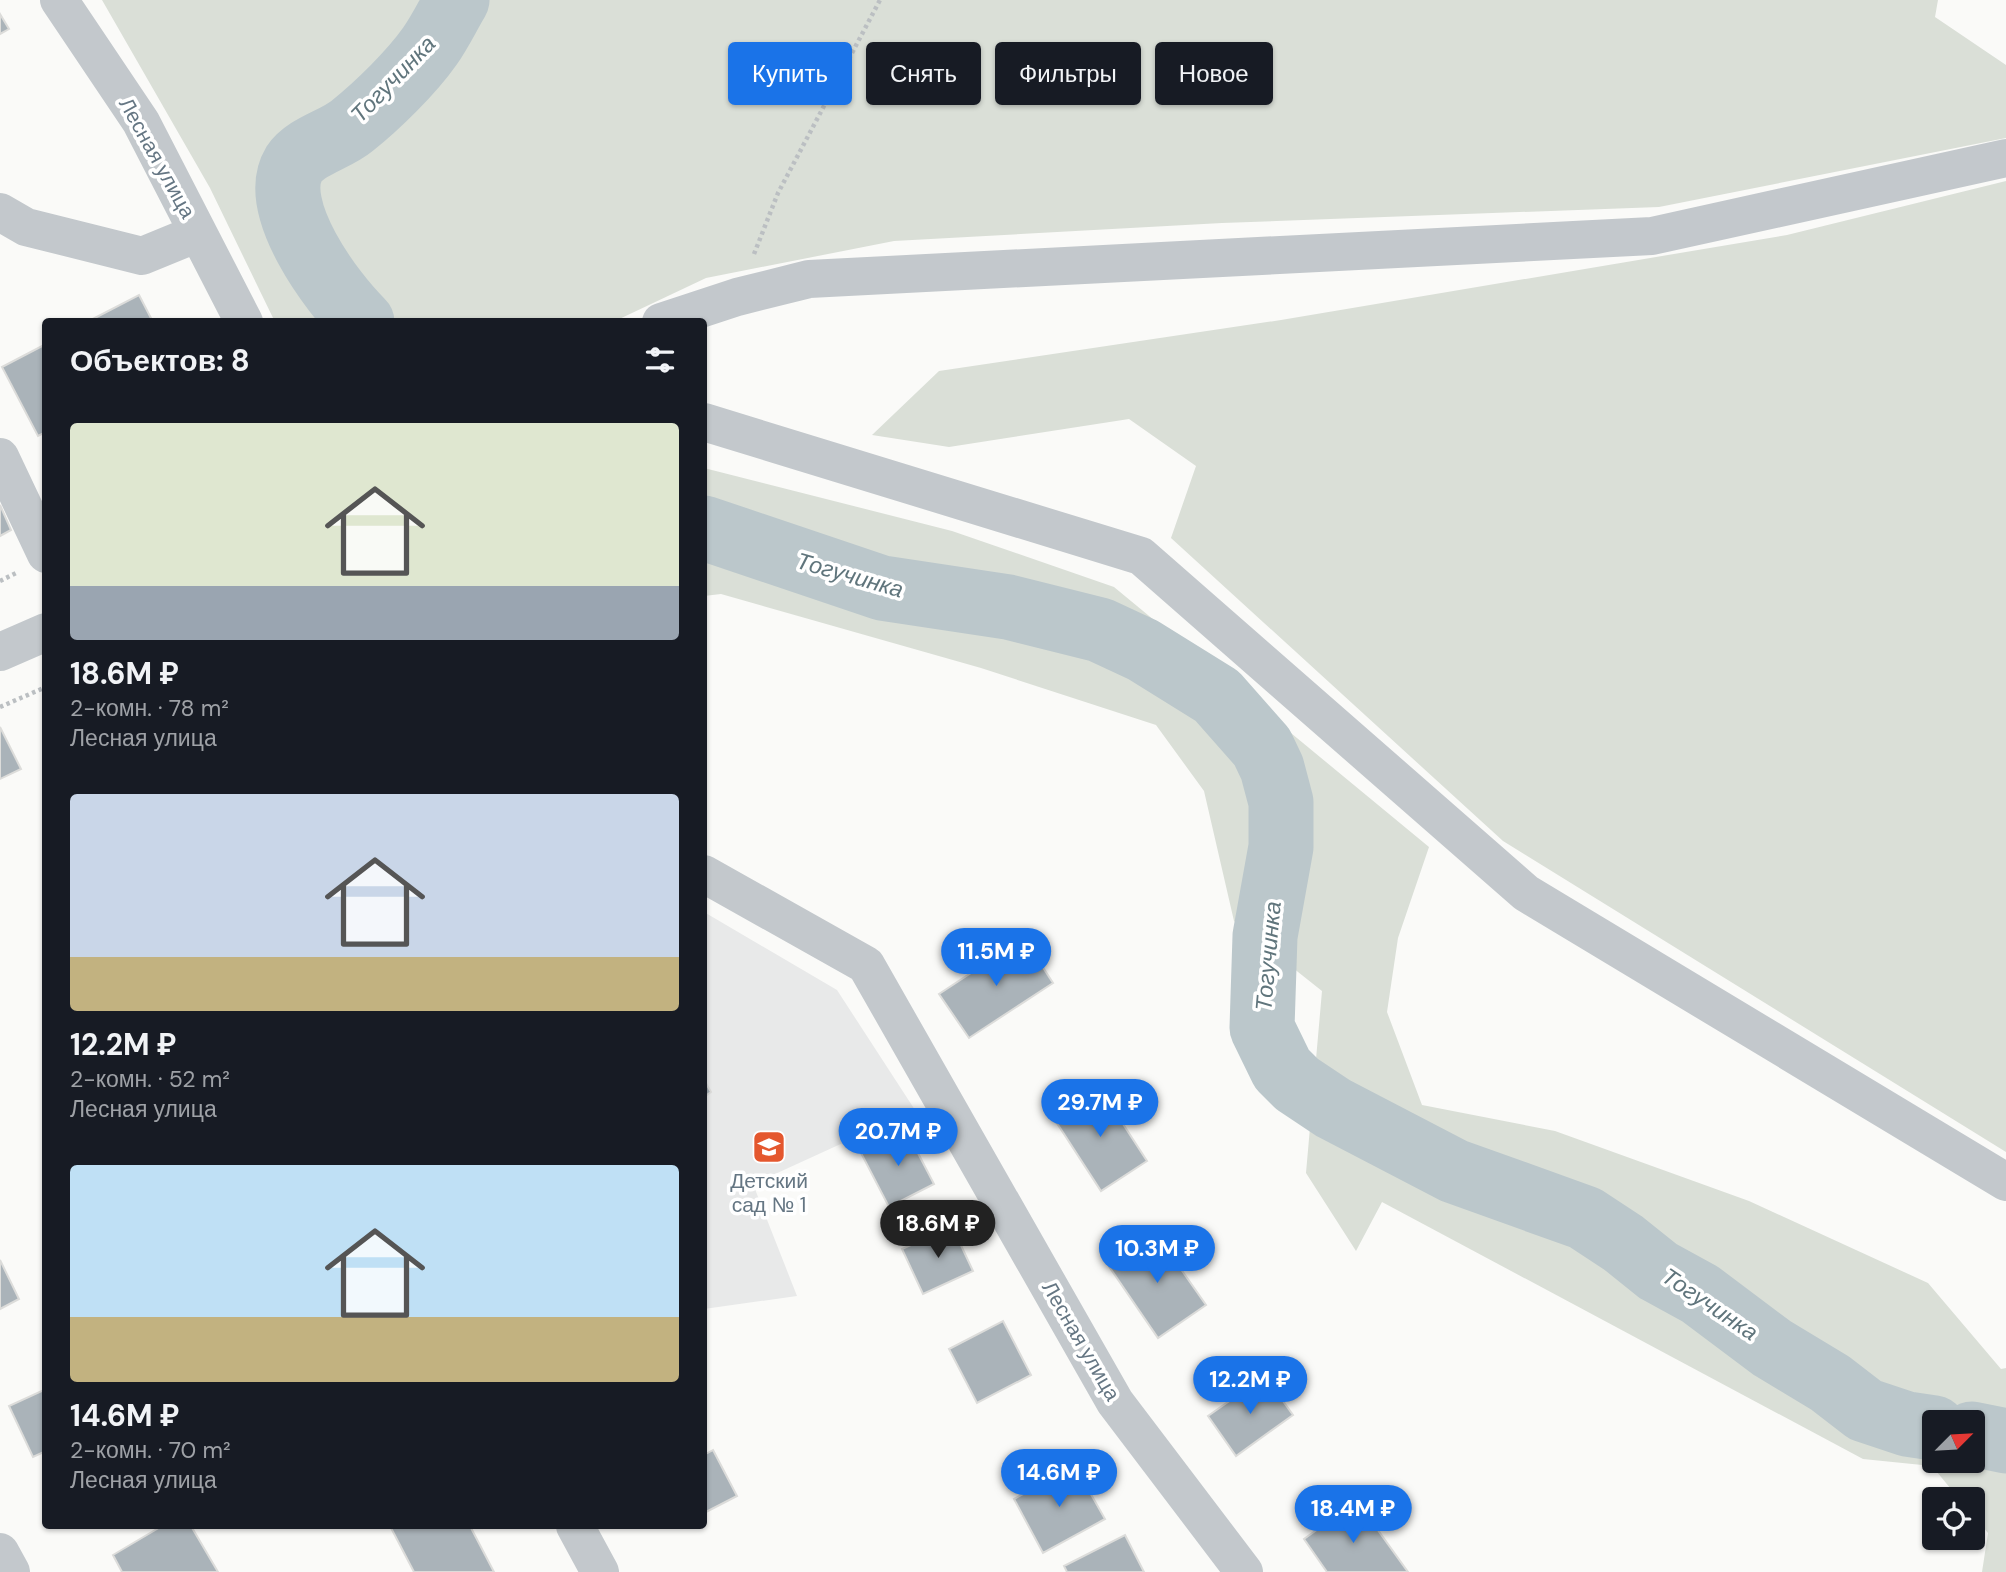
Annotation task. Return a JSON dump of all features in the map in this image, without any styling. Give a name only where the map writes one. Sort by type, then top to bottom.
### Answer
[{"type":"street","name":"Лесная улица","points":[[60,0],[141,122],[242,318]]},
{"type":"street","points":[[673,318],[737,297],[808,279],[1652,236],[2006,158]]},
{"type":"street","points":[[0,212],[26,227],[142,256],[198,233]]},
{"type":"street","points":[[707,423],[1141,556],[1526,893],[2006,1182]]},
{"type":"street","points":[[0,457],[42,546]]},
{"type":"street","points":[[0,652],[42,634]]},
{"type":"street","name":"Лесная улица","points":[[707,876],[866,965],[1115,1402],[1244,1572]]},
{"type":"street","points":[[577,1529],[600,1572]]},
{"type":"street","points":[[0,1552],[11,1572]]},
{"type":"path","points":[[737,297],[778,193],[880,0]]},
{"type":"path","points":[[0,708],[42,689]]},
{"type":"shaded area","points":[[102,0],[1938,0],[1935,17],[2006,65],[2006,138],[1659,207],[1222,223],[894,241],[706,278],[621,318],[273,318],[210,188]]},
{"type":"shaded area","points":[[2006,181],[2006,1152],[1503,841],[1171,538],[1196,466],[1129,419],[949,447],[872,435],[939,371],[1281,320],[1787,235]]},
{"type":"shaded area","points":[[707,469],[952,531],[1114,587],[1429,847],[1398,938],[1387,1012],[1422,1105],[1555,1131],[1749,1201],[1928,1283],[2001,1369],[2006,1368],[2006,1572],[1982,1572],[1988,1533],[1985,1529],[1985,1487],[1949,1487],[1939,1474],[1985,1473],[1985,1410],[1922,1410],[1922,1465],[1863,1459],[1382,1202],[1356,1251],[1306,1173],[1322,991],[1234,921],[1204,791],[1156,725],[981,668],[721,594],[707,596]]},
{"type":"shaded area","name":"Детский сад № 1","points":[[707,914],[837,990],[915,1110],[753,1184],[797,1296],[707,1309]]},
{"type":"building","points":[[0,14],[9,29],[0,34]]},
{"type":"building","points":[[139,295],[151,318],[95,318]]},
{"type":"building","points":[[42,346],[42,434],[38,436],[2,367]]},
{"type":"building","points":[[0,505],[11,530],[0,536]]},
{"type":"building","points":[[0,727],[21,769],[0,779]]},
{"type":"building","points":[[1024,938],[1053,983],[969,1038],[939,994]]},
{"type":"building","points":[[1099,1087],[1147,1161],[1101,1191],[1053,1117]]},
{"type":"building","points":[[906,1130],[934,1184],[889,1207],[861,1153]]},
{"type":"building","points":[[952,1226],[973,1271],[923,1294],[902,1249]]},
{"type":"building","points":[[1155,1232],[1206,1305],[1158,1338],[1108,1265]]},
{"type":"building","points":[[0,1260],[19,1299],[0,1309]]},
{"type":"building","points":[[1003,1321],[1031,1375],[977,1403],[949,1349]]},
{"type":"building","points":[[1265,1376],[1293,1415],[1236,1456],[1208,1416]]},
{"type":"building","points":[[42,1391],[42,1453],[33,1457],[9,1406]]},
{"type":"building","points":[[713,1450],[737,1496],[707,1511],[707,1453]]},
{"type":"building","points":[[1075,1466],[1105,1519],[1043,1553],[1014,1499]]},
{"type":"building","points":[[1357,1501],[1408,1572],[1327,1572],[1304,1539]]},
{"type":"building","points":[[157,1529],[193,1529],[218,1572],[122,1572],[113,1555]]},
{"type":"building","points":[[392,1529],[472,1529],[494,1572],[414,1572]]},
{"type":"building","points":[[1125,1535],[1144,1572],[1067,1572],[1064,1566]]},
{"type":"waterway","name":"Тогучинка","points":[[358,318],[320,271],[307,248],[289,203],[288,182],[299,158],[352,126],[404,78],[430,46],[457,0]]},
{"type":"waterway","name":"Тогучинка","points":[[707,529],[882,588],[1008,607],[1100,630],[1143,650],[1217,696],[1262,747],[1272,768],[1281,802],[1281,847],[1265,936],[1262,1028],[1282,1069],[1297,1084],[1333,1108],[1454,1171],[1585,1218],[1658,1271],[1700,1294],[1772,1348],[1830,1383],[1865,1410],[1922,1426]]},
{"type":"waterway","name":"Тогучинка","points":[[1985,1437],[2006,1441]]},
{"type":"place","name":"Детский сад № 1","points":[[769,1147]]}]
